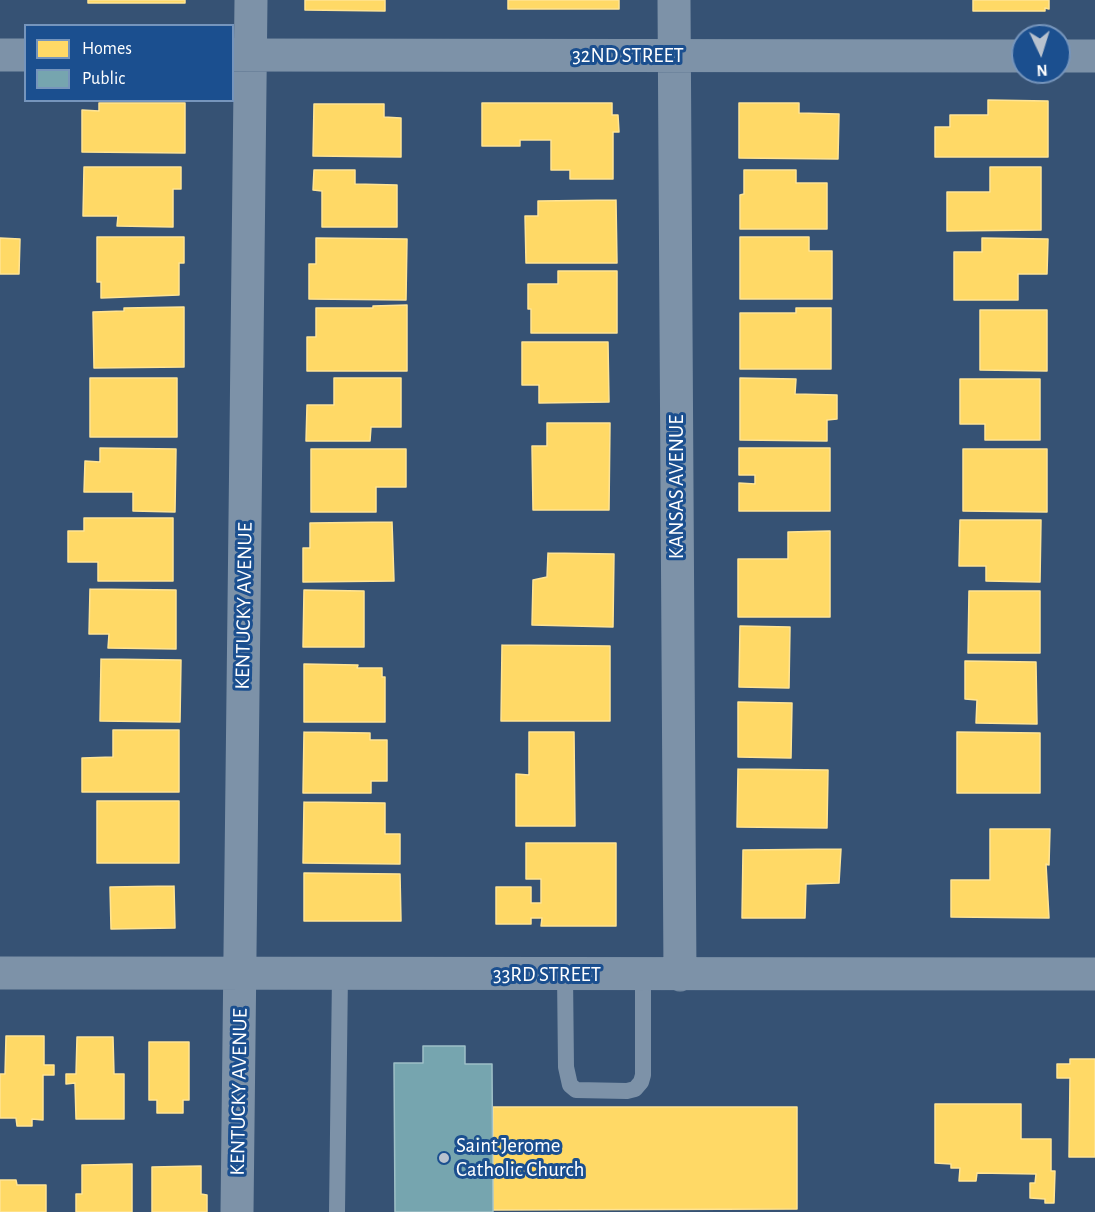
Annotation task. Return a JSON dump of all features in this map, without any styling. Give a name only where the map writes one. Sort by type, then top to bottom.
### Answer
[{"type":"street","name":"KENTUCKY AVENUE","points":[[237,1212],[240,974],[242,55],[251,0]]},
{"type":"street","name":"KANSAS AVENUE","points":[[674,0],[680,975]]},
{"type":"street","points":[[0,55],[24,55]]},
{"type":"street","name":"32ND STREET","points":[[242,55],[1011,56]]},
{"type":"street","points":[[1071,56],[1095,56]]},
{"type":"street","name":"33RD STREET","points":[[0,973],[1095,974]]},
{"type":"lane","points":[[337,1212],[340,974]]},
{"type":"lane","points":[[565,975],[566,1067],[570,1085],[576,1090],[627,1091],[635,1089],[643,1075],[643,975]]},
{"type":"building: Homes","points":[[88,0],[185,0],[185,3],[88,3]]},
{"type":"building: Homes","points":[[305,0],[385,0],[385,11],[305,10]]},
{"type":"building: Homes","points":[[508,0],[619,0],[619,9],[508,9]]},
{"type":"building: Homes","points":[[973,0],[1049,0],[1049,9],[1045,8],[1045,11],[973,11]]},
{"type":"building: Homes","points":[[988,100],[1048,101],[1048,157],[935,157],[935,127],[950,127],[950,115],[988,115]]},
{"type":"building: Homes","points":[[99,103],[185,103],[185,153],[82,152],[82,110],[99,111]]},
{"type":"building: Homes","points":[[482,103],[612,103],[612,115],[618,115],[619,132],[613,132],[613,179],[570,179],[570,170],[551,170],[551,140],[520,140],[520,146],[482,146]]},
{"type":"building: Homes","points":[[739,103],[799,103],[799,113],[839,114],[838,159],[739,158]]},
{"type":"building: Homes","points":[[314,104],[384,104],[384,117],[401,118],[401,157],[313,156]]},
{"type":"building: Homes","points":[[84,167],[181,167],[181,189],[173,189],[173,227],[117,226],[118,216],[83,216]]},
{"type":"building: Homes","points":[[990,167],[1041,167],[1041,230],[947,231],[947,192],[990,192]]},
{"type":"building: Homes","points":[[314,170],[355,170],[355,184],[397,185],[397,227],[322,227],[322,191],[313,190]]},
{"type":"building: Homes","points":[[744,170],[796,170],[796,183],[827,183],[827,229],[740,229],[740,195],[744,194]]},
{"type":"building: Homes","points":[[616,200],[617,263],[526,263],[525,216],[538,216],[538,201]]},
{"type":"building: Homes","points":[[97,237],[184,237],[184,263],[179,263],[179,295],[101,298],[101,282],[97,282]]},
{"type":"building: Homes","points":[[740,237],[809,237],[809,251],[832,251],[832,299],[740,299]]},
{"type":"building: Homes","points":[[0,238],[20,239],[19,274],[0,274]]},
{"type":"building: Homes","points":[[316,238],[407,239],[406,300],[309,299],[309,264],[316,264]]},
{"type":"building: Homes","points":[[982,238],[1048,239],[1047,274],[1018,274],[1018,300],[954,300],[954,252],[982,252]]},
{"type":"building: Homes","points":[[558,271],[617,271],[617,333],[531,333],[528,284],[558,284]]},
{"type":"building: Homes","points":[[407,305],[407,371],[307,371],[307,337],[316,337],[316,308],[373,308],[373,306]]},
{"type":"building: Homes","points":[[184,307],[184,367],[94,368],[93,312],[124,311],[124,308]]},
{"type":"building: Homes","points":[[796,308],[831,308],[831,369],[740,369],[740,313],[796,313]]},
{"type":"building: Homes","points":[[980,310],[1047,310],[1047,371],[980,370]]},
{"type":"building: Homes","points":[[522,342],[608,342],[609,402],[539,403],[539,385],[522,385]]},
{"type":"building: Homes","points":[[90,378],[177,378],[177,437],[90,437]]},
{"type":"building: Homes","points":[[334,378],[401,378],[401,427],[371,427],[370,441],[306,441],[307,405],[334,405]]},
{"type":"building: Homes","points":[[740,378],[796,379],[795,394],[837,395],[837,419],[827,420],[827,441],[740,440]]},
{"type":"building: Homes","points":[[960,379],[1040,379],[1040,440],[985,440],[985,424],[960,424]]},
{"type":"building: Homes","points":[[547,423],[610,423],[609,510],[533,510],[532,446],[547,446]]},
{"type":"building: Homes","points":[[100,448],[176,449],[175,512],[133,511],[133,492],[84,492],[85,461],[100,462]]},
{"type":"building: Homes","points":[[739,448],[830,448],[830,511],[739,511],[739,483],[755,484],[755,475],[739,475]]},
{"type":"building: Homes","points":[[311,449],[406,449],[406,487],[376,487],[376,512],[311,512]]},
{"type":"building: Homes","points":[[963,449],[1047,449],[1047,512],[963,511]]},
{"type":"building: Homes","points":[[84,518],[173,518],[173,581],[98,581],[98,562],[68,562],[68,531],[84,531]]},
{"type":"building: Homes","points":[[960,520],[1041,520],[1040,582],[986,581],[986,566],[959,566]]},
{"type":"building: Homes","points":[[392,522],[394,581],[303,582],[303,548],[310,548],[310,523]]},
{"type":"building: Homes","points":[[830,531],[830,617],[738,617],[738,559],[788,559],[788,532]]},
{"type":"building: Homes","points":[[548,553],[614,554],[613,627],[532,625],[533,580],[547,577]]},
{"type":"building: Homes","points":[[90,589],[176,590],[176,649],[108,648],[109,634],[89,634]]},
{"type":"building: Homes","points":[[304,590],[364,591],[364,647],[303,647]]},
{"type":"building: Homes","points":[[969,591],[1040,591],[1040,653],[968,653]]},
{"type":"building: Homes","points":[[740,626],[790,627],[789,688],[739,687]]},
{"type":"building: Homes","points":[[502,645],[610,646],[610,721],[501,721]]},
{"type":"building: Homes","points":[[101,659],[181,660],[180,722],[100,721]]},
{"type":"building: Homes","points":[[965,661],[1036,662],[1037,724],[976,723],[977,700],[965,699]]},
{"type":"building: Homes","points":[[304,664],[382,668],[382,677],[385,677],[385,722],[304,722]]},
{"type":"building: Homes","points":[[738,702],[792,703],[791,758],[738,757]]},
{"type":"building: Homes","points":[[113,730],[179,730],[179,792],[82,792],[82,758],[113,757]]},
{"type":"building: Homes","points":[[304,732],[370,733],[370,740],[387,740],[387,781],[371,781],[371,793],[303,793]]},
{"type":"building: Homes","points":[[529,732],[574,732],[575,826],[516,826],[516,774],[529,775]]},
{"type":"building: Homes","points":[[957,732],[1040,733],[1040,793],[957,793]]},
{"type":"building: Homes","points":[[738,769],[828,770],[827,828],[737,827]]},
{"type":"building: Homes","points":[[97,801],[179,801],[179,863],[97,863]]},
{"type":"building: Homes","points":[[304,802],[385,803],[385,834],[400,834],[400,864],[303,863]]},
{"type":"building: Homes","points":[[990,829],[1050,829],[1049,865],[1046,864],[1049,918],[951,917],[951,880],[990,880]]},
{"type":"building: Homes","points":[[526,843],[616,843],[616,926],[541,926],[542,918],[531,918],[531,924],[496,924],[496,887],[531,887],[531,903],[541,903],[541,879],[526,879]]},
{"type":"building: Homes","points":[[841,849],[839,883],[806,884],[805,918],[742,918],[743,850]]},
{"type":"building: Homes","points":[[304,873],[400,874],[401,921],[304,921]]},
{"type":"building: Homes","points":[[174,886],[175,928],[111,929],[110,887]]},
{"type":"building: Homes","points":[[6,1036],[44,1036],[44,1065],[54,1065],[54,1075],[43,1075],[43,1120],[32,1119],[32,1126],[17,1126],[16,1118],[0,1118],[0,1074],[5,1074]]},
{"type":"building: Homes","points":[[77,1037],[113,1037],[114,1074],[124,1074],[124,1119],[76,1119],[75,1083],[66,1084],[66,1074],[76,1074]]},
{"type":"building: Homes","points":[[149,1042],[189,1042],[189,1100],[183,1100],[183,1113],[157,1113],[157,1100],[149,1100]]},
{"type":"building: Homes","points":[[1070,1059],[1095,1059],[1095,1157],[1069,1157],[1070,1078],[1057,1078],[1057,1064],[1070,1064]]},
{"type":"building: Homes","points":[[935,1104],[1021,1104],[1021,1139],[1051,1139],[1051,1171],[1055,1171],[1054,1203],[1045,1203],[1045,1199],[1030,1198],[1030,1183],[1035,1183],[1036,1174],[977,1173],[976,1181],[959,1181],[960,1168],[951,1168],[951,1164],[935,1163]]},
{"type":"building: Homes","points":[[493,1107],[797,1107],[797,1209],[493,1210]]},
{"type":"building: Homes","points":[[132,1164],[132,1212],[76,1212],[76,1194],[82,1194],[82,1165]]},
{"type":"building: Homes","points":[[201,1166],[201,1194],[207,1195],[207,1212],[152,1212],[152,1167]]},
{"type":"building: Homes","points":[[0,1180],[16,1180],[17,1185],[46,1185],[46,1212],[0,1212]]},
{"type":"building: Public","name":"Saint Jerome Catholic Church","points":[[423,1046],[465,1046],[465,1064],[492,1064],[493,1212],[395,1212],[394,1063],[423,1063]]},
{"type":"place","name":"Saint Jerome Catholic Church","points":[[444,1158]]}]
